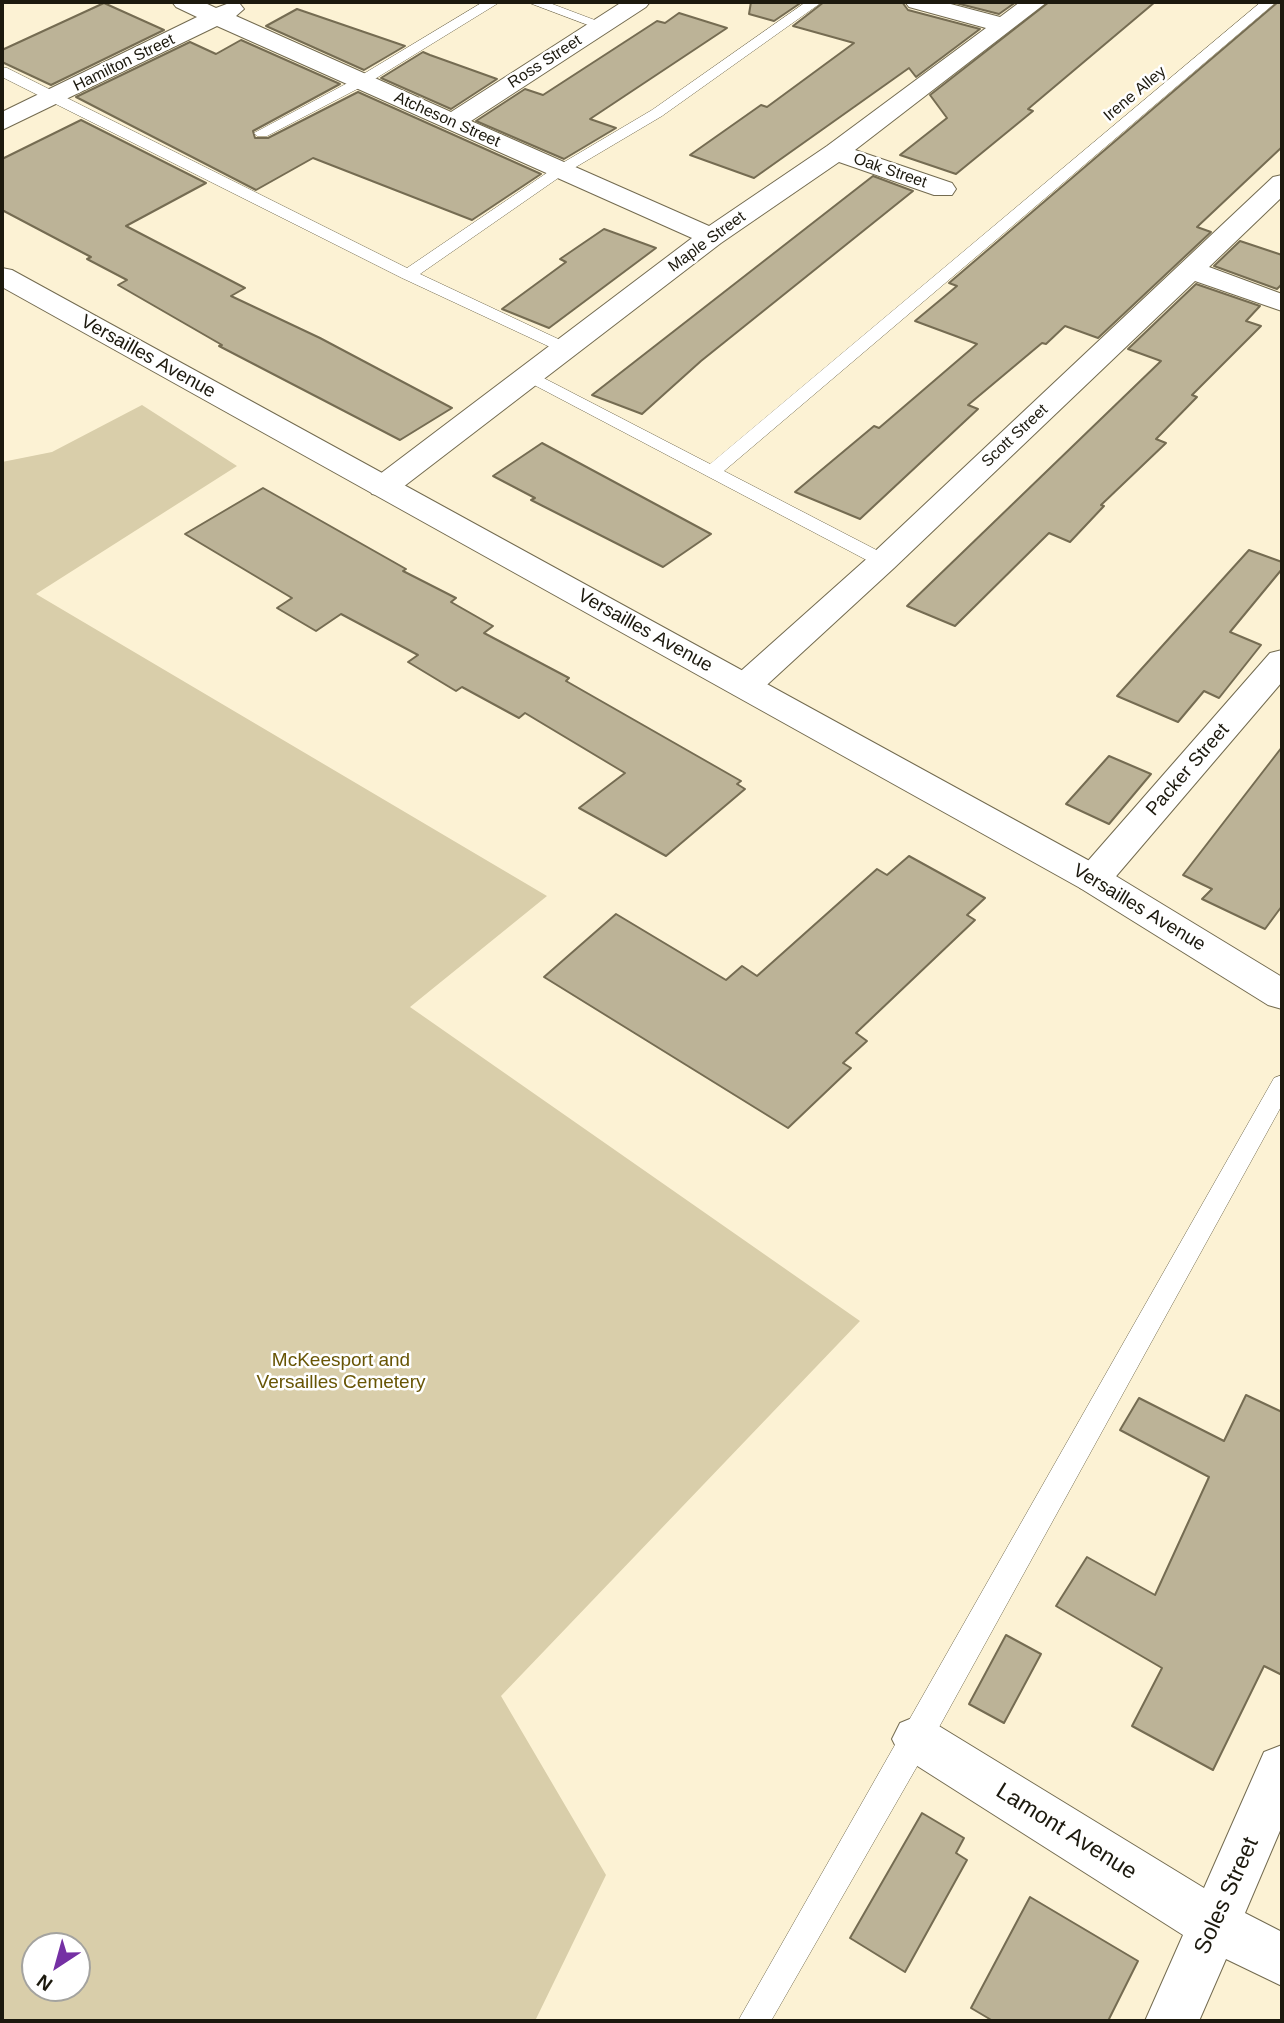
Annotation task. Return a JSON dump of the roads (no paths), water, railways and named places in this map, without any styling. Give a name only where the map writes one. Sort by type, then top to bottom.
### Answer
[{"type":"street","name":"Atcheson Street","points":[[184,2],[711,237]]},
{"type":"street","name":"Hamilton Street","points":[[2,122],[244,2]]},
{"type":"street","name":"Ross Street","points":[[452,122],[638,2]]},
{"type":"street","points":[[917,2],[1003,25]]},
{"type":"street","name":"Maple Street","points":[[383,487],[711,237],[836,152],[1035,2]]},
{"type":"street","name":"Oak Street","points":[[836,152],[943,190]]},
{"type":"street","name":"Scott Street","points":[[745,686],[883,561],[1282,183]]},
{"type":"street","points":[[1190,270],[1282,303]]},
{"type":"street","name":"Versailles Avenue","points":[[2,276],[1093,879],[1282,995]]},
{"type":"street","name":"Packer Street","points":[[1093,879],[1282,661]]},
{"type":"street","name":"Lamont Avenue","points":[[917,1739],[1215,1925],[1282,1960]]},
{"type":"street","name":"Soles Street","points":[[1171,2021],[1282,1769]]},
{"type":"lane","points":[[262,134],[360,82],[493,2]]},
{"type":"lane","points":[[534,2],[601,25]]},
{"type":"lane","points":[[408,275],[559,171],[657,113],[815,2]]},
{"type":"lane","name":"Irene Alley","points":[[713,471],[1269,2]]},
{"type":"lane","points":[[2,71],[408,275],[565,349]]},
{"type":"lane","points":[[528,377],[883,561]]},
{"type":"lane","points":[[754,2021],[917,1739],[1282,1084]]},
{"type":"park label","name":"McKeesport and Versailles Cemetery","points":[[341,1372]]}]
